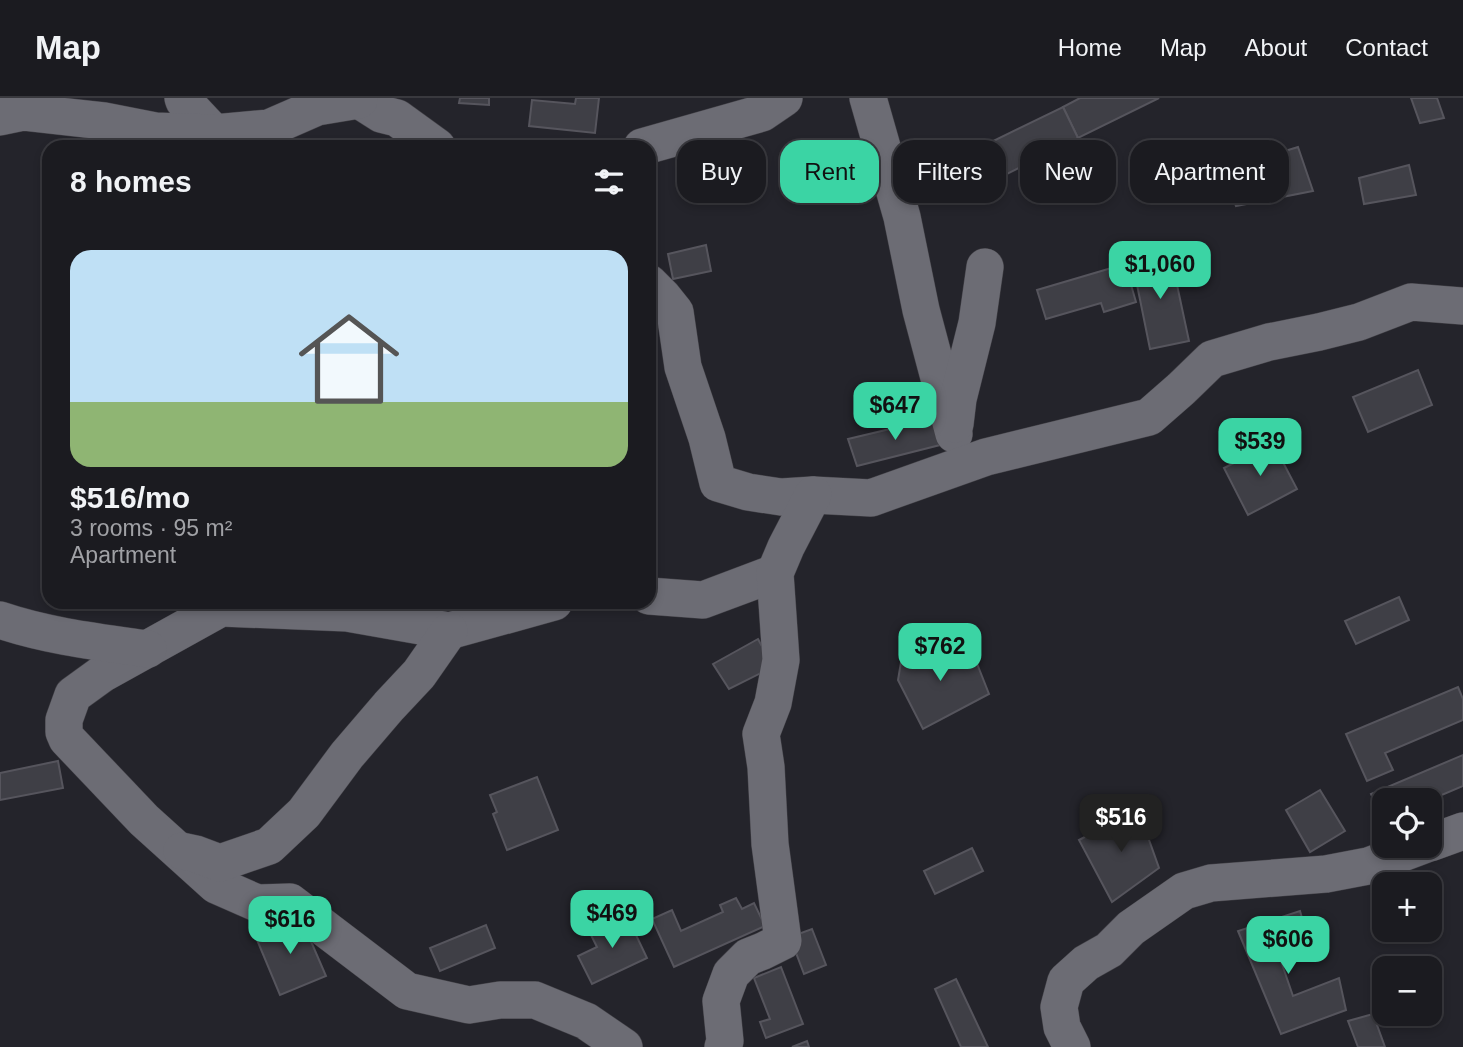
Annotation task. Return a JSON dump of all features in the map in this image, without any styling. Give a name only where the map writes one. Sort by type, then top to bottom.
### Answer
[{"type":"street","points":[[183,98],[214,132]]},
{"type":"street","points":[[656,143],[762,113],[784,98]]},
{"type":"street","points":[[868,98],[902,217],[953,452]]},
{"type":"street","points":[[0,117],[24,112],[104,121],[155,131],[214,132],[270,128],[317,107],[358,99],[381,114],[397,118],[427,140]]},
{"type":"street","points":[[953,452],[958,398],[977,323],[985,267]]},
{"type":"street","points":[[656,290],[675,312],[683,367],[707,438],[718,483],[748,492],[780,497],[813,495],[871,498],[953,452],[986,457],[1149,417],[1212,359],[1269,342],[1359,322],[1411,302],[1463,306]]},
{"type":"street","points":[[723,1047],[725,1041],[721,1001],[731,974],[748,957],[783,941],[770,844],[766,767],[761,734],[773,704],[780,660],[775,573],[813,495]]},
{"type":"street","points":[[656,597],[703,600],[775,573]]},
{"type":"street","points":[[219,609],[102,674],[73,695],[64,720],[64,732],[68,739],[144,820],[216,885],[257,903],[290,902],[407,991],[470,1005],[500,1000],[536,999],[586,1021],[624,1047]]},
{"type":"street","points":[[246,609],[347,613],[449,631],[529,609]]},
{"type":"street","points":[[0,620],[82,640],[148,649]]},
{"type":"street","points":[[178,851],[220,863],[269,846],[304,813],[347,755],[419,674],[449,631]]},
{"type":"street","points":[[1442,839],[1463,831]]},
{"type":"street","points":[[1072,1047],[1062,1027],[1059,1007],[1066,981],[1086,963],[1109,950],[1131,928],[1184,891],[1211,883],[1326,874],[1368,866],[1389,858]]},
{"type":"building","points":[[460,98],[489,98],[489,105],[459,103]]},
{"type":"building","points":[[576,98],[599,98],[595,133],[529,126],[532,100],[575,104]]},
{"type":"building","points":[[1080,98],[1159,98],[1078,138],[1063,107]]},
{"type":"building","points":[[1411,98],[1437,98],[1444,118],[1420,123]]},
{"type":"building","points":[[1063,107],[1078,138],[1020,140],[1020,167],[1006,174],[1006,140],[995,140]]},
{"type":"building","points":[[1298,147],[1313,191],[1289,196],[1289,150]]},
{"type":"building","points":[[1409,165],[1416,195],[1364,204],[1359,178]]},
{"type":"building","points":[[706,245],[711,271],[673,279],[668,254]]},
{"type":"building","points":[[1170,252],[1189,341],[1150,349],[1132,260]]},
{"type":"building","points":[[1125,264],[1136,302],[1104,312],[1101,303],[1046,319],[1037,290]]},
{"type":"building","points":[[1418,370],[1432,405],[1368,432],[1353,397]]},
{"type":"building","points":[[932,419],[944,444],[857,466],[848,439]]},
{"type":"building","points":[[1260,443],[1265,453],[1275,447],[1297,489],[1248,515],[1224,468],[1242,459],[1239,454]]},
{"type":"building","points":[[1399,597],[1409,620],[1356,644],[1345,621]]},
{"type":"building","points":[[758,639],[773,667],[729,689],[713,664]]},
{"type":"building","points":[[927,648],[972,651],[989,694],[923,729],[898,680],[902,656]]},
{"type":"building","points":[[1458,687],[1463,699],[1463,720],[1385,753],[1393,770],[1367,781],[1346,734]]},
{"type":"building","points":[[1463,755],[1463,786],[1442,795],[1442,788],[1385,788]]},
{"type":"building","points":[[58,761],[63,788],[0,800],[0,773]]},
{"type":"building","points":[[537,777],[558,830],[507,850],[493,814],[497,812],[490,795]]},
{"type":"building","points":[[1320,790],[1345,831],[1310,852],[1286,810]]},
{"type":"building","points":[[1138,809],[1159,868],[1112,902],[1079,840]]},
{"type":"building","points":[[972,848],[983,871],[935,894],[924,871]]},
{"type":"building","points":[[736,898],[742,909],[754,903],[765,926],[674,967],[652,919],[672,910],[681,931],[723,912],[720,905]]},
{"type":"building","points":[[1300,911],[1307,935],[1274,941],[1293,996],[1339,978],[1346,1010],[1281,1034],[1238,931]]},
{"type":"building","points":[[626,914],[647,958],[592,984],[578,956],[597,947],[589,931]]},
{"type":"building","points":[[300,916],[326,976],[280,995],[255,935]]},
{"type":"building","points":[[486,925],[495,948],[440,971],[430,948]]},
{"type":"building","points":[[812,929],[826,965],[804,974],[790,937]]},
{"type":"building","points":[[781,967],[803,1024],[766,1038],[760,1022],[770,1019],[754,978]]},
{"type":"building","points":[[956,979],[988,1047],[961,1047],[935,989]]},
{"type":"building","points":[[1372,1014],[1372,1026],[1377,1026],[1385,1047],[1358,1047],[1348,1021]]},
{"type":"building","points":[[807,1041],[809,1047],[792,1047]]}]
